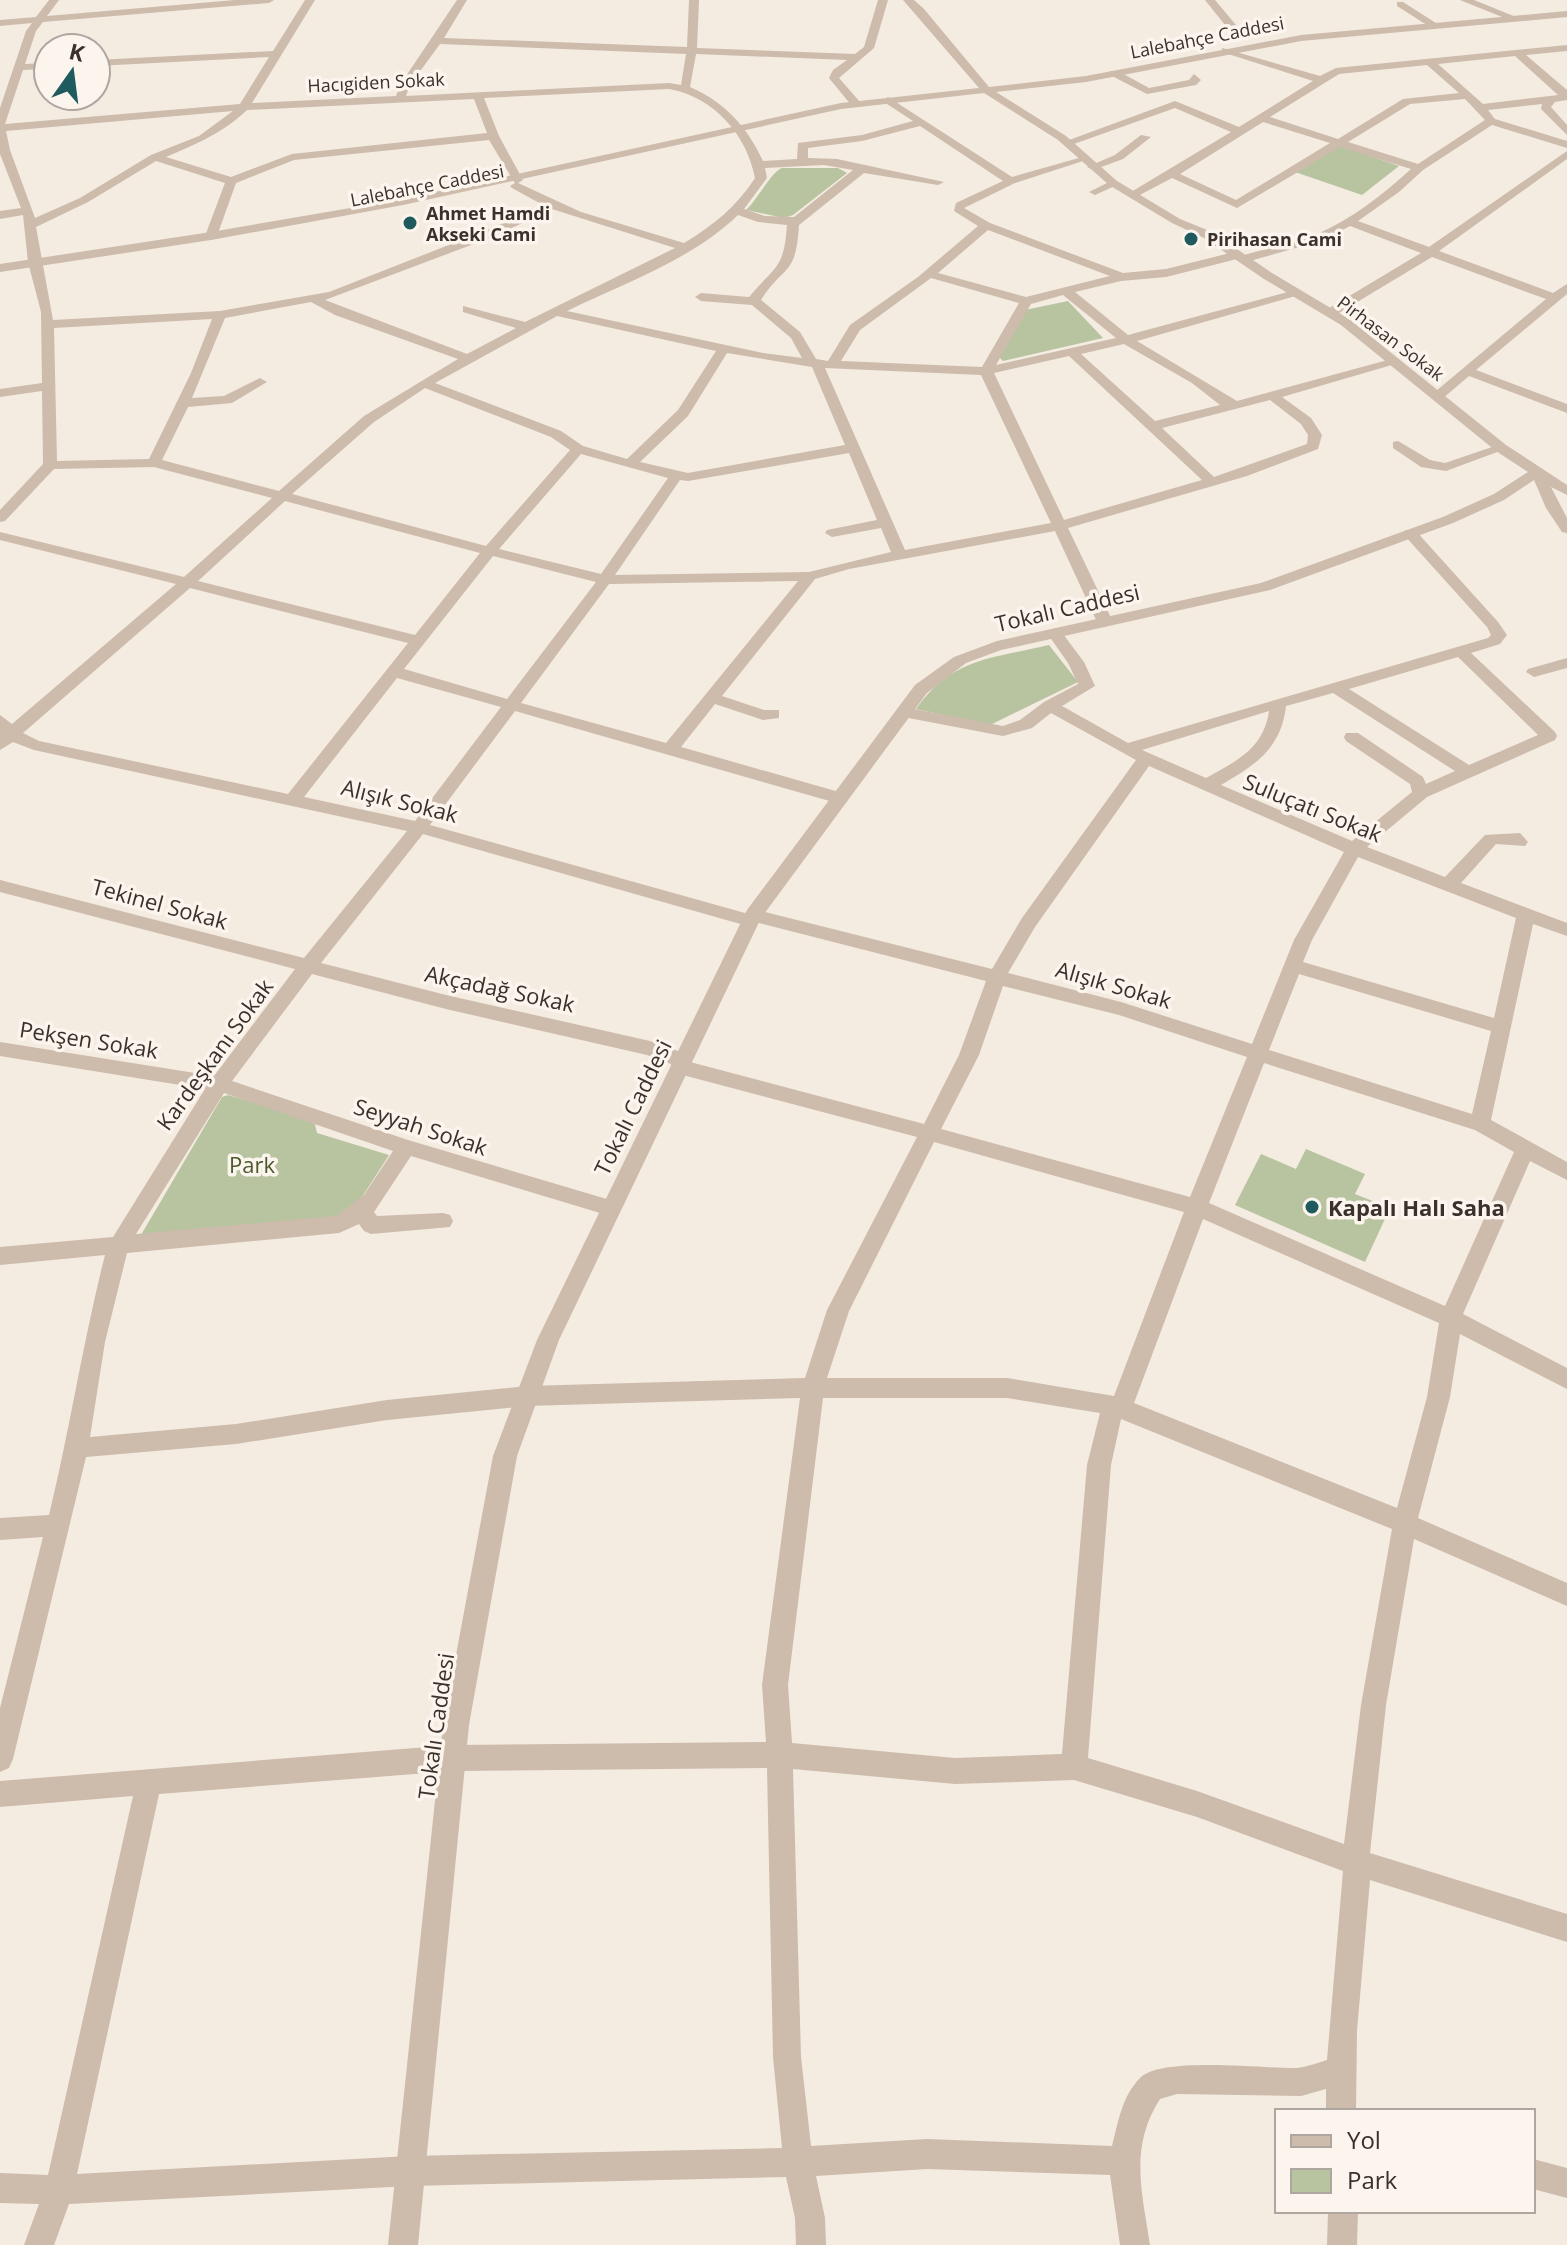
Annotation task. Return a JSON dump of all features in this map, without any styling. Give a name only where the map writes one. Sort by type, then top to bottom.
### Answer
[{"type":"street","points":[[0,518],[50,465],[48,324],[34,265],[28,211],[4,150],[0,127],[36,20],[54,0]]},
{"type":"street","points":[[0,23],[269,0]]},
{"type":"street","points":[[28,226],[84,200],[155,157],[203,138],[227,123],[244,107],[310,0]]},
{"type":"street","points":[[400,99],[405,85],[462,0]]},
{"type":"street","points":[[0,720],[6,740],[189,582],[366,419],[424,383],[527,327],[649,268],[704,236],[757,188],[761,178],[760,165],[742,131],[686,86],[692,50],[694,0]]},
{"type":"street","points":[[856,104],[834,78],[869,48],[883,0]]},
{"type":"street","name":"Pirhasan Sokak","points":[[908,0],[921,11],[987,91],[1067,143],[1113,183],[1176,221],[1208,235],[1330,313],[1501,448],[1567,491]]},
{"type":"street","points":[[1210,0],[1237,33]]},
{"type":"street","points":[[1465,0],[1511,17]]},
{"type":"street","points":[[1400,4],[1434,25]]},
{"type":"street","name":"Lalebahçe Caddesi","points":[[0,268],[313,224],[516,183],[845,110],[856,104],[987,91],[1114,73],[1301,38],[1567,14]]},
{"type":"street","points":[[437,41],[857,57]]},
{"type":"street","points":[[1132,195],[1172,174],[1336,71],[1567,48]]},
{"type":"street","points":[[1226,50],[1321,80]]},
{"type":"street","points":[[1481,108],[1563,98],[1563,92],[1517,53]]},
{"type":"street","points":[[112,62],[277,54]]},
{"type":"street","points":[[1429,61],[1491,121],[1567,145]]},
{"type":"street","points":[[20,67],[32,67]]},
{"type":"street","points":[[1114,73],[1147,91],[1192,83],[1196,80],[1194,77]]},
{"type":"street","name":"Hacıgiden Sokak","points":[[0,127],[244,107],[686,86]]},
{"type":"street","points":[[478,96],[516,183],[551,205],[684,247]]},
{"type":"street","points":[[1172,174],[1237,205],[1407,101],[1467,96]]},
{"type":"street","points":[[888,100],[1011,181]]},
{"type":"street","points":[[1550,102],[1545,107],[1567,132]]},
{"type":"street","points":[[1067,143],[1175,104],[1238,131]]},
{"type":"street","points":[[1259,117],[1419,168]]},
{"type":"street","points":[[929,274],[1026,301],[1121,277],[1166,273],[1320,237],[1349,222],[1395,190],[1419,168],[1491,121]]},
{"type":"street","points":[[803,162],[802,145],[862,138],[919,123]]},
{"type":"street","points":[[155,157],[231,181],[292,157],[493,136]]},
{"type":"street","points":[[1121,277],[1087,261],[986,226],[961,213],[960,205],[1011,181],[1119,157],[1145,137]]},
{"type":"street","points":[[1330,313],[1429,253],[1567,154]]},
{"type":"street","points":[[760,165],[803,162],[851,165],[938,182]]},
{"type":"street","points":[[755,301],[757,294],[783,269],[791,255],[791,235],[797,221],[861,169]]},
{"type":"street","points":[[211,236],[231,181]]},
{"type":"street","name":"Lalebahçe Caddesi","points":[[0,275],[34,265],[516,183]]},
{"type":"street","points":[[1095,192],[1113,183]]},
{"type":"street","points":[[48,324],[220,315],[312,298],[378,278],[491,233],[551,205]]},
{"type":"street","points":[[736,209],[762,220],[797,221]]},
{"type":"street","points":[[0,215],[28,211]]},
{"type":"street","points":[[1349,222],[1429,253],[1562,294]]},
{"type":"street","points":[[820,364],[855,328],[929,274],[986,226]]},
{"type":"street","points":[[1067,292],[1126,340],[1197,380],[1226,403],[1237,405]]},
{"type":"street","points":[[555,312],[723,350],[820,364],[986,371],[1126,340],[1295,292]]},
{"type":"street","points":[[1437,396],[1562,294]]},
{"type":"street","points":[[701,297],[755,301],[798,337],[820,364],[900,555]]},
{"type":"street","points":[[312,298],[339,312],[469,359]]},
{"type":"street","points":[[986,371],[1026,301]]},
{"type":"street","points":[[467,309],[527,327]]},
{"type":"street","points":[[154,463],[184,403],[220,322],[220,315]]},
{"type":"street","points":[[630,464],[683,413],[723,350]]},
{"type":"street","points":[[1073,353],[1212,482]]},
{"type":"street","points":[[1152,426],[1395,362]]},
{"type":"street","points":[[986,371],[1105,622]]},
{"type":"street","points":[[1467,371],[1567,409]]},
{"type":"street","points":[[184,403],[227,400],[260,382]]},
{"type":"street","points":[[424,383],[556,434],[578,449],[676,476],[688,477],[854,448]]},
{"type":"street","points":[[0,393],[50,386]]},
{"type":"street","points":[[50,465],[154,463],[605,580],[810,576],[847,565],[1059,526],[1212,482],[1313,446],[1315,435],[1306,421],[1273,396]]},
{"type":"street","points":[[1398,445],[1426,464],[1446,467],[1501,448]]},
{"type":"street","points":[[293,799],[417,640],[578,449]]},
{"type":"street","points":[[1538,472],[1553,508],[1567,529]]},
{"type":"street","name":"Tokalı Caddesi","points":[[403,2245],[453,1758],[505,1456],[548,1340],[752,918],[921,689],[960,660],[997,646],[1265,587],[1499,497],[1538,472]]},
{"type":"street","name":"Kardeşkanı Sokak","points":[[0,1759],[77,1448],[94,1342],[118,1246],[219,1084],[307,967],[377,883],[605,580],[676,476]]},
{"type":"street","points":[[832,533],[888,522]]},
{"type":"street","points":[[811,2245],[810,2218],[798,2162],[787,2057],[780,1755],[775,1685],[813,1388],[838,1310],[969,1055],[997,977],[1136,754],[1213,720],[1278,705],[1461,652],[1494,641],[1499,635],[1458,584],[1410,533]]},
{"type":"street","points":[[0,536],[417,640]]},
{"type":"street","points":[[669,751],[810,576]]},
{"type":"street","points":[[904,712],[1003,731],[1026,724],[1050,706],[1087,686],[1076,662],[1055,633]]},
{"type":"street","points":[[1461,652],[1549,736]]},
{"type":"street","points":[[1534,672],[1567,663]]},
{"type":"street","points":[[395,672],[840,798]]},
{"type":"street","points":[[1335,687],[1468,772]]},
{"type":"street","points":[[713,698],[763,715],[773,714]]},
{"type":"street","points":[[1206,786],[1254,757],[1271,742],[1278,705]]},
{"type":"street","name":"Suluçatı Sokak","points":[[1050,706],[1136,754],[1206,786],[1354,849],[1567,930]]},
{"type":"street","points":[[1074,1767],[1099,1465],[1117,1406],[1199,1208],[1255,1055],[1303,940],[1354,849],[1421,793],[1567,730]]},
{"type":"street","points":[[1352,737],[1417,781],[1421,793]]},
{"type":"street","name":"Alışık Sokak","points":[[6,740],[417,827],[752,918],[1121,1009],[1255,1055],[1455,1118],[1480,1123],[1567,1172]]},
{"type":"street","points":[[1449,884],[1491,839],[1514,837],[1519,842]]},
{"type":"street","name":"Tekinel Sokak","points":[[0,886],[307,967]]},
{"type":"street","points":[[1480,1123],[1526,914]]},
{"type":"street","points":[[1293,966],[1503,1028]]},
{"type":"street","name":"Akçadağ Sokak","points":[[307,967],[446,1002],[606,1036],[680,1063],[1199,1208],[1450,1318],[1567,1379]]},
{"type":"street","name":"Pekşen Sokak","points":[[0,1049],[219,1084]]},
{"type":"street","name":"Seyyah Sokak","points":[[219,1084],[406,1147],[610,1208]]},
{"type":"street","points":[[0,1256],[339,1224],[372,1203],[406,1147]]},
{"type":"street","points":[[1341,2109],[1340,2070],[1359,1863],[1359,1818],[1370,1730],[1405,1523],[1435,1412],[1449,1345],[1450,1318],[1526,1147]]},
{"type":"street","points":[[362,1211],[371,1225],[381,1227],[443,1221]]},
{"type":"street","points":[[77,1448],[236,1434],[387,1410],[527,1396],[813,1388],[1007,1388],[1117,1406],[1405,1523],[1567,1595]]},
{"type":"street","points":[[0,1529],[58,1525]]},
{"type":"street","points":[[0,1794],[453,1758],[780,1755],[955,1771],[1074,1767],[1197,1804],[1359,1863],[1567,1928]]},
{"type":"street","points":[[39,2245],[59,2190],[149,1782]]},
{"type":"street","points":[[1135,2245],[1123,2161],[1136,2110],[1151,2087],[1177,2080],[1301,2082],[1340,2070]]},
{"type":"street","points":[[0,2188],[59,2190],[410,2171],[798,2162],[927,2154],[1123,2161]]},
{"type":"street","points":[[1535,2175],[1567,2183]]},
{"type":"street","points":[[1342,2245],[1343,2213]]},
{"type":"green space","points":[[1335,146],[1399,166],[1362,195],[1295,172]]},
{"type":"green space","points":[[782,168],[838,168],[847,173],[793,215],[784,218],[746,210]]},
{"type":"green space","points":[[1068,301],[1103,338],[1003,361],[999,357],[1025,310]]},
{"type":"green space","points":[[1049,645],[1078,682],[990,725],[916,709],[944,679],[959,670],[991,658]]},
{"type":"green space","name":"Park","points":[[228,1095],[314,1120],[317,1133],[389,1155],[350,1216],[141,1235],[222,1097]]},
{"type":"green space","name":"Kapalı Halı Saha","points":[[1306,1149],[1365,1174],[1355,1194],[1390,1208],[1365,1262],[1235,1205],[1261,1154],[1296,1169]]},
{"type":"place","name":"Ahmet Hamdi Akseki Cami","points":[[410,223]]},
{"type":"place","name":"Pirihasan Cami","points":[[1191,239]]},
{"type":"place","name":"Kapalı Halı Saha","points":[[1312,1207]]}]
